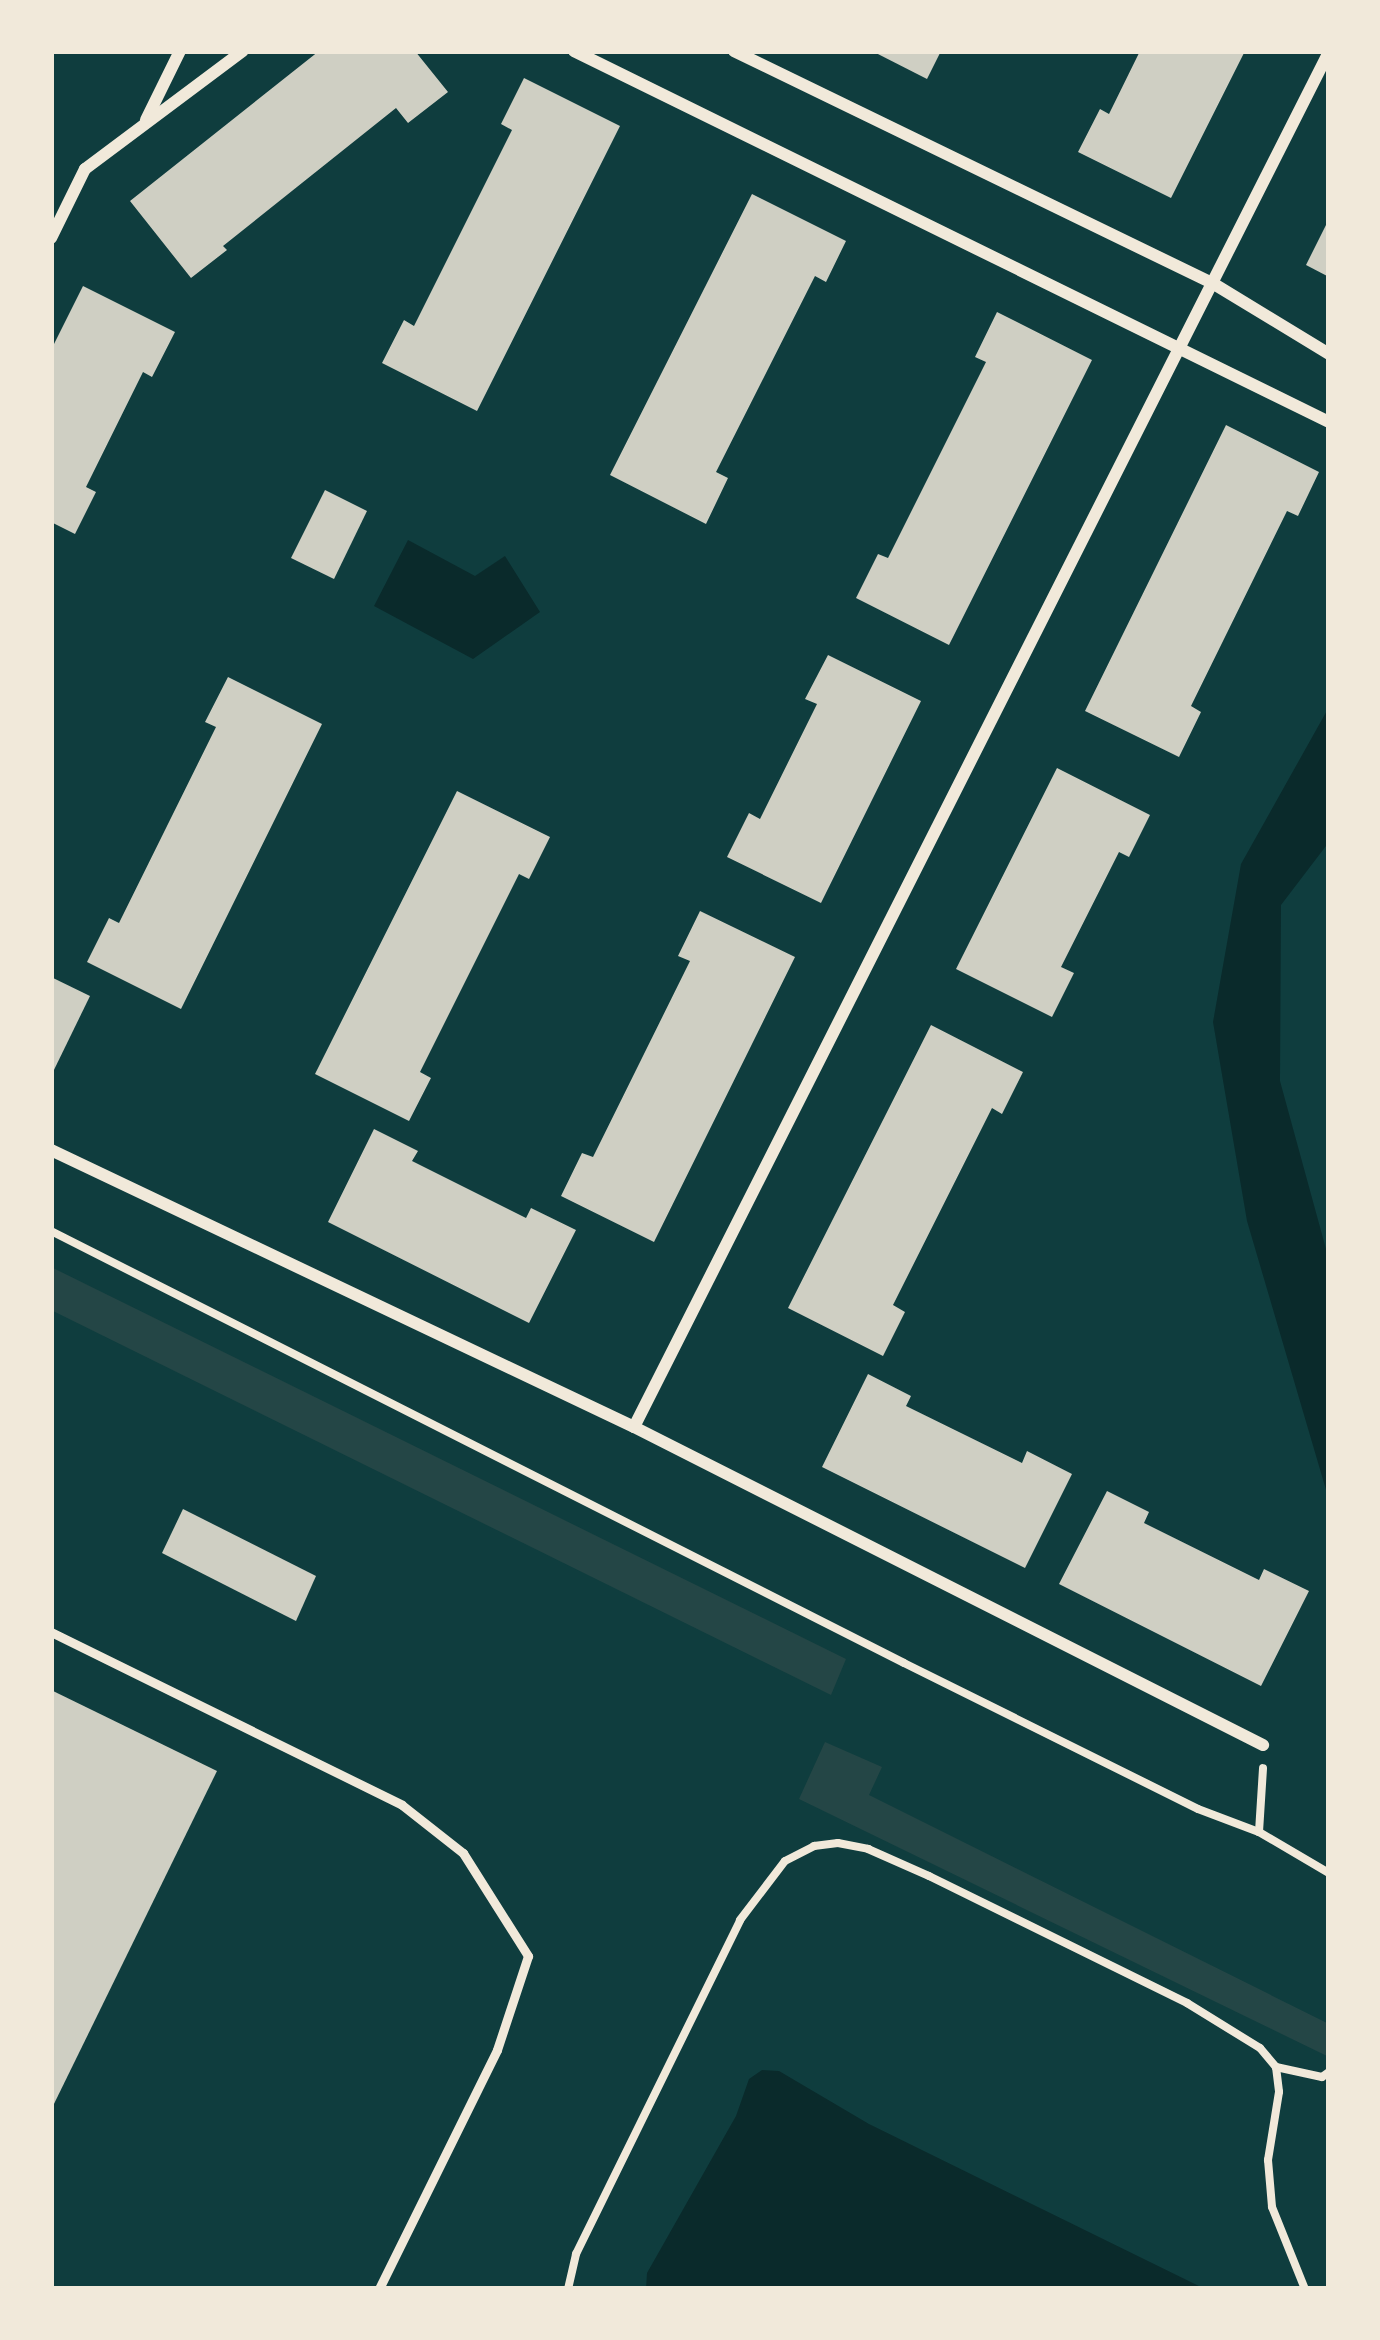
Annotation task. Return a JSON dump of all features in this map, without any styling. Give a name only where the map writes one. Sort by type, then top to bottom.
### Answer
[{"type":"street","points":[[144,125],[180,51]]},
{"type":"street","points":[[51,238],[85,169],[243,51]]},
{"type":"street","points":[[574,51],[1329,422]]},
{"type":"street","points":[[734,51],[1214,284],[1329,354]]},
{"type":"street","points":[[634,1427],[1329,52]]},
{"type":"street","points":[[51,1150],[634,1427],[1263,1745]]},
{"type":"lane","points":[[51,1632],[402,1805],[464,1852],[528,1955],[497,2050],[379,2289]]},
{"type":"path","points":[[51,1231],[1198,1809],[1259,1832],[1329,1873]]},
{"type":"path","points":[[1259,1832],[1263,1745]]},
{"type":"path","points":[[568,2289],[576,2254],[740,1920],[784,1861],[814,1846],[838,1843],[868,1849],[913,1868],[1187,2003],[1247,2039],[1276,2067],[1322,2077],[1329,2072]]},
{"type":"path","points":[[1276,2067],[1279,2092],[1268,2160],[1272,2206],[1305,2289]]},
{"type":"shaded area","points":[[408,540],[475,576],[505,556],[540,612],[473,659],[374,606]]},
{"type":"shaded area","points":[[1329,707],[1329,842],[1281,905],[1280,1081],[1329,1260],[1329,1500],[1247,1221],[1213,1022],[1241,864]]},
{"type":"shaded area","points":[[51,1267],[846,1659],[831,1695],[51,1310]]},
{"type":"shaded area","points":[[825,1742],[882,1767],[869,1795],[1329,2024],[1329,2057],[799,1799]]},
{"type":"shaded area","points":[[762,2070],[779,2071],[869,2124],[1205,2289],[646,2289],[647,2273],[736,2116],[749,2079]]},
{"type":"building","points":[[319,51],[415,51],[448,92],[408,123],[396,108],[223,246],[227,250],[191,278],[130,201]]},
{"type":"building","points":[[872,51],[941,51],[927,79]]},
{"type":"building","points":[[1140,51],[1245,51],[1171,198],[1078,152],[1100,109],[1109,114]]},
{"type":"building","points":[[524,78],[620,126],[477,411],[382,363],[404,320],[414,326],[512,130],[501,124]]},
{"type":"building","points":[[752,194],[846,241],[826,282],[815,276],[716,472],[728,478],[706,524],[610,475]]},
{"type":"building","points":[[1329,219],[1329,277],[1306,265]]},
{"type":"building","points":[[83,286],[175,332],[152,377],[143,372],[86,487],[96,492],[75,534],[51,522],[51,350]]},
{"type":"building","points":[[997,312],[1092,360],[949,645],[856,598],[878,554],[888,558],[986,362],[975,357]]},
{"type":"building","points":[[1226,425],[1319,472],[1298,516],[1287,511],[1191,706],[1201,712],[1179,757],[1085,711]]},
{"type":"building","points":[[325,490],[367,511],[334,579],[291,558]]},
{"type":"building","points":[[828,655],[921,701],[821,903],[727,857],[749,813],[760,819],[817,704],[805,699]]},
{"type":"building","points":[[228,677],[322,724],[181,1009],[87,962],[109,918],[119,923],[216,727],[205,722]]},
{"type":"building","points":[[1057,768],[1150,815],[1129,857],[1119,852],[1061,967],[1074,973],[1052,1017],[956,969]]},
{"type":"building","points":[[457,791],[550,837],[529,879],[519,874],[420,1072],[431,1078],[409,1121],[315,1074]]},
{"type":"building","points":[[700,911],[795,957],[654,1242],[561,1196],[582,1153],[593,1157],[690,961],[678,956]]},
{"type":"building","points":[[51,977],[90,996],[51,1076]]},
{"type":"building","points":[[931,1025],[1023,1072],[1002,1114],[992,1108],[893,1305],[905,1312],[883,1356],[788,1308]]},
{"type":"building","points":[[374,1129],[418,1151],[412,1161],[526,1218],[531,1208],[576,1230],[529,1323],[328,1222]]},
{"type":"building","points":[[868,1374],[911,1396],[906,1406],[1022,1463],[1027,1451],[1072,1474],[1025,1568],[822,1467]]},
{"type":"building","points":[[1107,1491],[1149,1512],[1144,1523],[1259,1580],[1264,1569],[1309,1591],[1261,1686],[1059,1584]]},
{"type":"building","points":[[183,1509],[316,1576],[296,1621],[162,1553]]},
{"type":"building","points":[[51,1690],[217,1771],[51,2110]]}]
